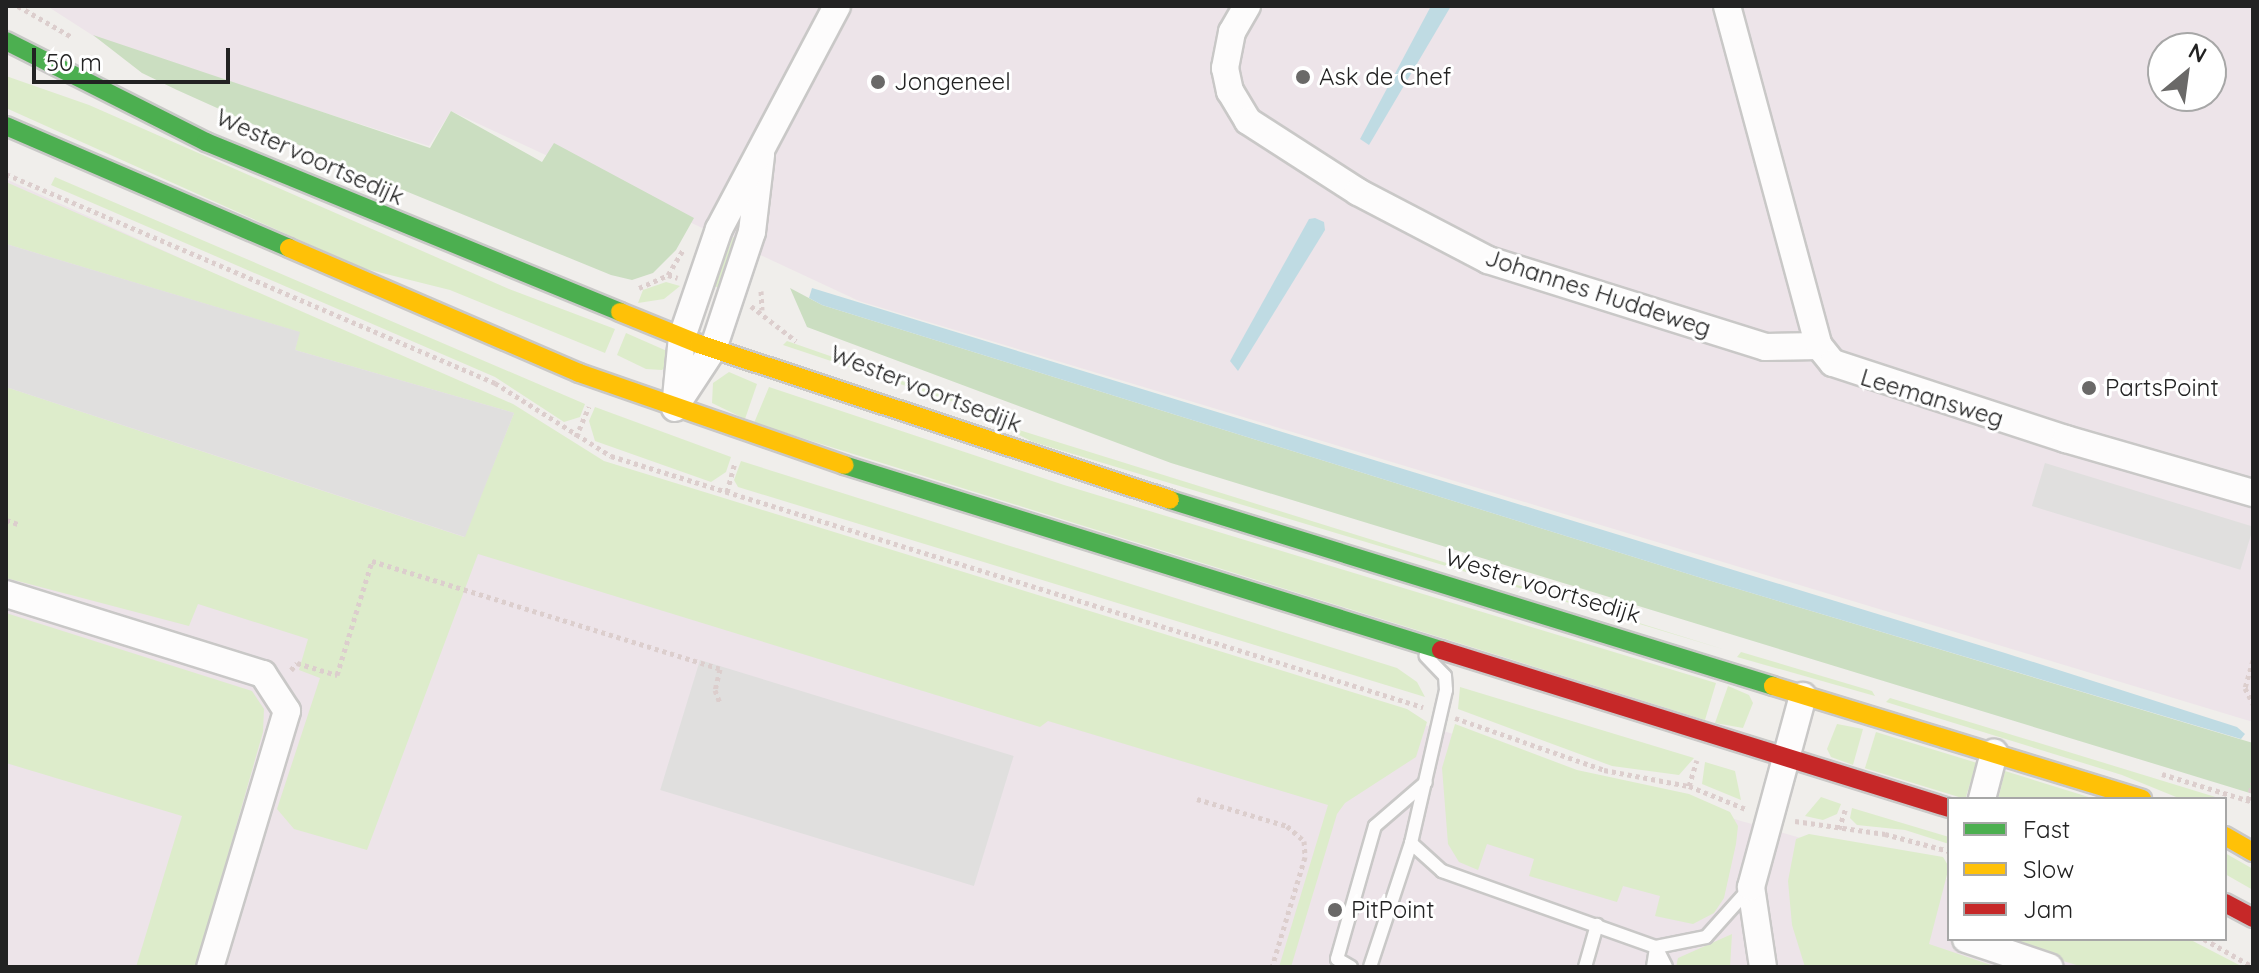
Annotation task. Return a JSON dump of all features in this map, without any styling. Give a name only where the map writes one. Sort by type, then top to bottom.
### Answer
[{"type":"main road","name":"Westervoortsedijk","points":[[6,41],[206,142],[713,349],[1192,507],[2136,797]]},
{"type":"main road","points":[[6,126],[579,373],[853,471],[1947,807]]},
{"type":"main road","points":[[2227,837],[2253,852]]},
{"type":"main road","points":[[2227,904],[2253,918]]},
{"type":"street","points":[[675,408],[713,349],[752,232],[761,155],[783,100],[837,6]]},
{"type":"street","name":"Johannes Huddeweg","points":[[1247,6],[1232,32],[1225,68],[1230,91],[1248,121],[1358,192],[1488,260],[1765,347],[1819,346]]},
{"type":"street","points":[[1727,6],[1819,346]]},
{"type":"street","points":[[675,408],[682,337],[738,184],[761,155]]},
{"type":"street","name":"Leemansweg","points":[[1819,346],[1844,370],[2253,493]]},
{"type":"street","points":[[6,594],[263,674],[287,711],[210,967]]},
{"type":"street","points":[[1763,967],[1751,887],[1803,696]]},
{"type":"street","points":[[1983,797],[1994,753]]},
{"type":"street","points":[[1972,941],[2049,967]]},
{"type":"lane","points":[[1370,967],[1411,843],[1441,713],[1445,676],[1419,647]]},
{"type":"lane","points":[[1351,967],[1337,959],[1375,826],[1426,782]]},
{"type":"lane","points":[[1411,843],[1442,871],[1656,947],[1706,937],[1751,887]]},
{"type":"lane","points":[[1585,967],[1597,925]]},
{"type":"lane","points":[[1653,967],[1656,947]]},
{"type":"lane","points":[[1656,947],[1666,967]]},
{"type":"path","points":[[18,6],[82,43]]},
{"type":"path","points":[[6,174],[495,383],[611,456],[1441,713],[1604,770],[1689,786],[1769,816],[1897,837],[1947,850]]},
{"type":"path","points":[[627,285],[639,288],[668,275],[700,286]]},
{"type":"path","name":"Westervoortsedijk","points":[[730,298],[762,310],[794,340],[809,345]]},
{"type":"path","points":[[6,520],[18,524]]},
{"type":"path","points":[[263,674],[292,670],[297,663],[337,675],[372,561],[720,669],[715,690],[720,703]]},
{"type":"path","points":[[2253,660],[2245,688],[2253,704]]},
{"type":"path","points":[[2248,800],[2253,783]]},
{"type":"path","points":[[1197,799],[1287,826],[1304,841],[1305,857],[1272,967]]},
{"type":"path","points":[[2208,941],[2253,967]]},
{"type":"shaded area","points":[[47,6],[2253,6],[2253,722],[859,301],[451,111],[429,146],[103,42]]},
{"type":"shaded area","points":[[6,179],[508,407],[603,461],[1593,779],[1947,879],[1947,941],[2147,941],[2195,967],[6,967]]},
{"type":"shaded area","points":[[6,244],[300,332],[295,350],[514,413],[465,537],[6,387]]},
{"type":"shaded area","points":[[2045,463],[2253,527],[2240,570],[2032,506]]},
{"type":"shaded area","points":[[700,660],[1014,756],[974,886],[660,790]]},
{"type":"green space","points":[[93,35],[430,148],[451,111],[542,162],[554,143],[694,218],[676,250],[653,273],[632,280],[611,275],[359,172],[177,90],[142,73]]},
{"type":"green space","points":[[6,76],[89,105],[509,289],[615,329],[605,353],[450,290],[362,268],[6,108]]},
{"type":"green space","points":[[55,177],[585,404],[580,417],[564,422],[495,377],[51,185]]},
{"type":"green space","points":[[6,182],[513,404],[604,461],[1407,709],[1427,722],[1416,757],[1345,803],[1337,814],[1291,967],[1279,967],[1328,805],[1048,721],[1040,727],[478,554],[367,850],[294,829],[277,809],[320,678],[299,670],[308,639],[198,604],[189,626],[6,578],[6,387],[464,537],[514,413],[295,350],[299,332],[6,244]]},
{"type":"green space","points":[[733,237],[739,239],[722,289],[714,286]]},
{"type":"green space","points":[[666,282],[680,286],[664,299],[638,303],[643,290]]},
{"type":"green space","points":[[790,288],[822,305],[1708,580],[2253,743],[2253,794],[1171,463],[807,327]]},
{"type":"green space","points":[[626,333],[667,351],[668,365],[662,370],[646,369],[617,355]]},
{"type":"green space","points":[[787,341],[968,404],[1019,430],[1726,650],[1033,442],[954,402],[783,345]]},
{"type":"green space","points":[[729,372],[757,384],[745,419],[712,403],[713,383]]},
{"type":"green space","points":[[769,387],[1064,485],[1716,683],[1705,720],[754,423]]},
{"type":"green space","points":[[595,407],[731,457],[726,472],[711,482],[595,441],[589,421]]},
{"type":"green space","points":[[741,461],[1397,668],[1417,682],[1425,697],[738,487],[734,480]]},
{"type":"green space","points":[[6,613],[252,691],[264,709],[263,732],[196,967],[136,967],[182,816],[6,763]]},
{"type":"green space","points":[[1741,652],[1872,691],[1875,696],[1737,657]]},
{"type":"green space","points":[[1728,686],[1749,695],[1753,703],[1743,728],[1715,723]]},
{"type":"green space","points":[[1460,687],[1694,758],[1679,775],[1612,766],[1458,709]]},
{"type":"green space","points":[[1890,698],[2215,797],[2176,797],[2122,775],[1886,702]]},
{"type":"green space","points":[[1455,724],[1577,770],[1689,794],[1730,812],[1738,826],[1736,844],[1724,898],[1714,913],[1693,924],[1655,916],[1660,896],[1623,886],[1617,902],[1529,876],[1534,859],[1487,844],[1478,870],[1459,862],[1448,844],[1442,768]]},
{"type":"green space","points":[[1837,724],[1863,729],[1853,765],[1831,757],[1827,749]]},
{"type":"green space","points":[[1876,732],[1976,763],[1966,797],[1865,768]]},
{"type":"green space","points":[[1705,762],[1735,771],[1741,800],[1702,784]]},
{"type":"green space","points":[[2005,771],[2089,797],[1998,797]]},
{"type":"green space","points":[[1821,797],[1841,804],[1837,814],[1823,820],[1805,816]]},
{"type":"green space","points":[[1852,808],[1947,836],[1947,843],[1905,830],[1857,825],[1850,818]]},
{"type":"green space","points":[[1809,834],[1943,857],[1947,864],[1947,875],[1929,944],[1997,967],[1805,967],[1792,925],[1788,881],[1796,839]]},
{"type":"green space","points":[[2227,854],[2253,869],[2253,890],[2227,875]]},
{"type":"green space","points":[[1732,934],[1730,967],[1676,967],[1678,958]]},
{"type":"green space","points":[[1998,941],[2193,941],[2243,967],[2083,967]]},
{"type":"water","points":[[1431,6],[1451,6],[1369,145],[1360,139]]},
{"type":"water","points":[[1309,219],[1324,222],[1325,230],[1238,371],[1230,361]]},
{"type":"water","points":[[812,288],[2005,653],[2237,727],[2245,734],[2241,739],[1708,580],[822,305],[809,298]]},
{"type":"traffic: fast","points":[[6,41],[206,142],[620,312]]},
{"type":"traffic: fast","points":[[6,126],[289,248]]},
{"type":"traffic: fast","points":[[844,465],[1441,650]]},
{"type":"traffic: fast","points":[[1170,500],[1773,686]]},
{"type":"traffic: slow","points":[[289,248],[579,373],[844,465]]},
{"type":"traffic: slow","points":[[620,312],[699,344],[1170,500]]},
{"type":"traffic: slow","points":[[1773,686],[2135,797]]},
{"type":"traffic: slow","points":[[2227,837],[2253,852]]},
{"type":"traffic: jam","points":[[1441,650],[1947,807]]},
{"type":"traffic: jam","points":[[2227,904],[2253,918]]},
{"type":"place","name":"Ask de Chef","points":[[1303,77]]},
{"type":"place","name":"Jongeneel","points":[[878,82]]},
{"type":"place","name":"PartsPoint","points":[[2089,388]]},
{"type":"place","name":"PitPoint","points":[[1335,910]]}]
